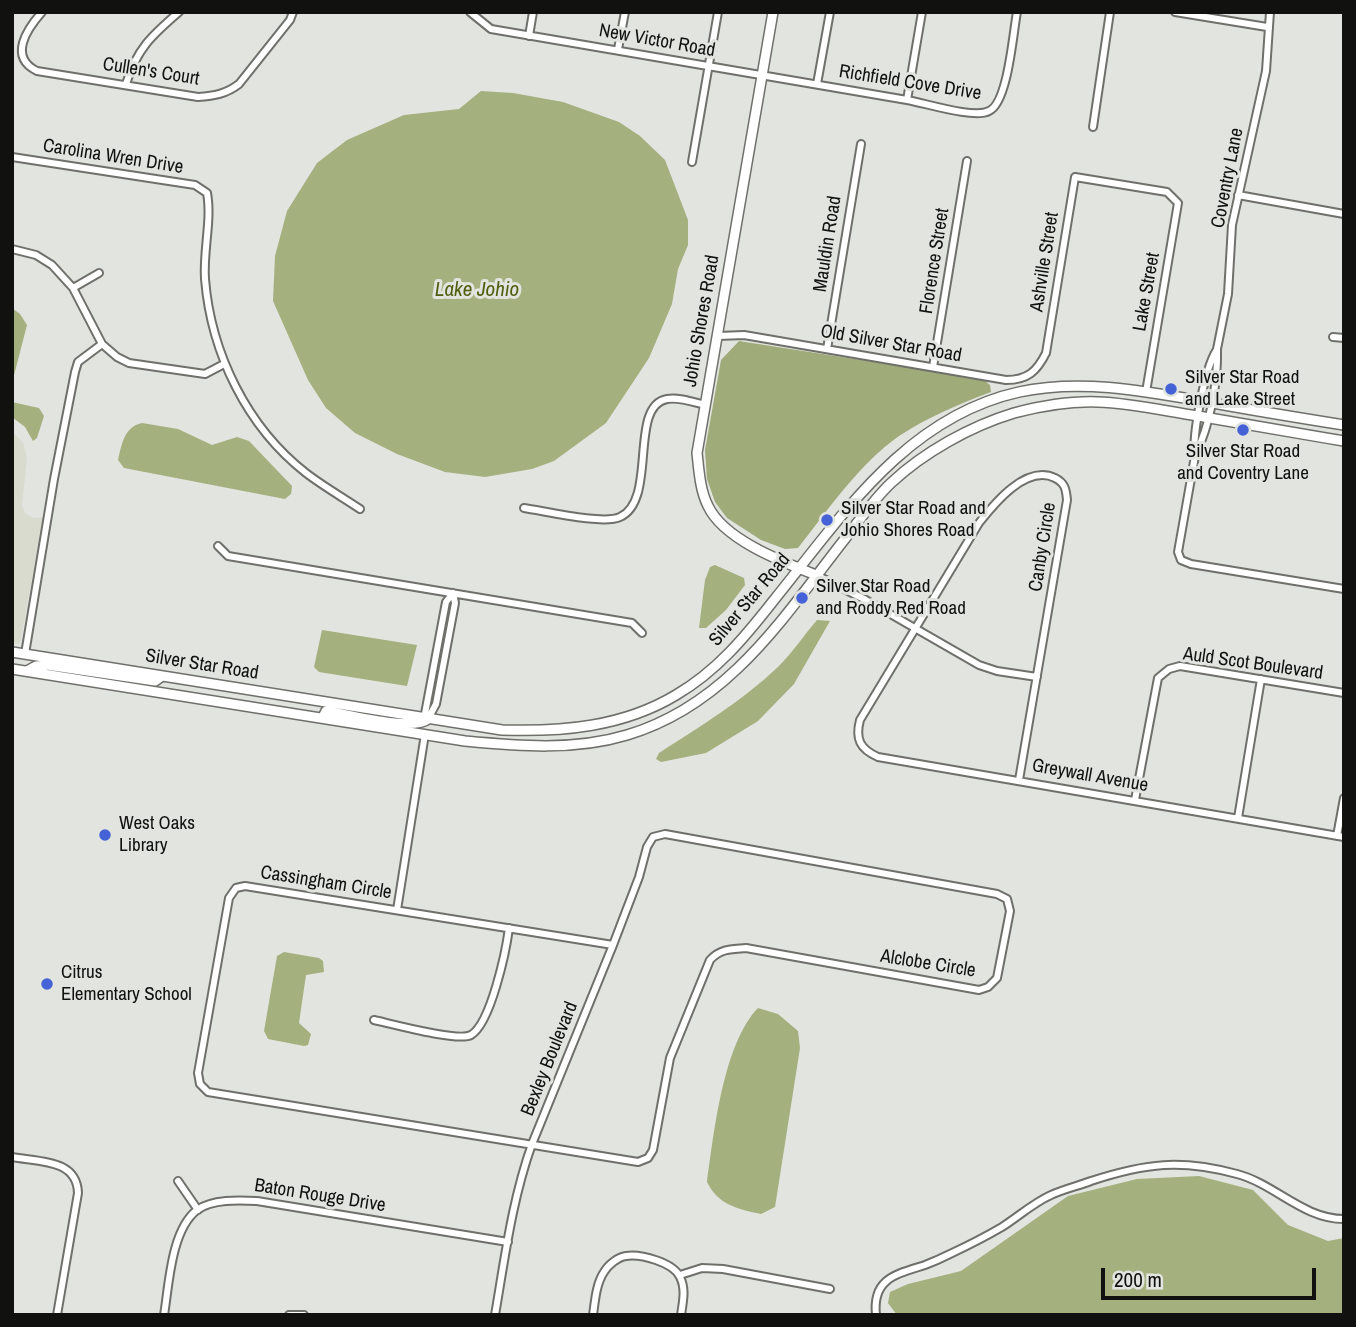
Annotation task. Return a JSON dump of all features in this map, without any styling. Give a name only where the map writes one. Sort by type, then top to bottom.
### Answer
[{"type":"main road","name":"Johio Shores Road","points":[[773,12],[697,453],[700,480],[708,507],[725,528],[746,542],[816,575]]},
{"type":"main road","name":"Silver Star Road","points":[[12,652],[502,730],[544,732],[600,725],[640,712],[675,696],[705,676],[736,648],[867,485],[894,458],[920,438],[988,401],[1020,392],[1062,387],[1146,392],[1344,425]]},
{"type":"main road","name":"Silver Star Road","points":[[12,669],[465,741],[526,747],[583,744],[628,735],[699,701],[730,677],[756,652],[890,484],[940,447],[980,427],[1024,411],[1098,402],[1344,441]]},
{"type":"main road","points":[[26,671],[47,665],[155,681],[162,676]]},
{"type":"main road","points":[[323,717],[326,711],[408,724],[423,723],[426,719]]},
{"type":"main road","points":[[425,734],[444,727],[528,737],[544,732]]},
{"type":"street","name":"Cullen's Court","points":[[42,12],[23,40],[21,53],[28,66],[37,71],[198,97],[215,96],[232,90],[248,74],[290,20],[293,12]]},
{"type":"street","points":[[126,84],[132,63],[140,49],[179,12]]},
{"type":"street","name":"New Victor Road","points":[[470,12],[491,29],[762,75]]},
{"type":"street","points":[[529,36],[533,12]]},
{"type":"street","points":[[618,50],[625,12]]},
{"type":"street","points":[[692,162],[718,12]]},
{"type":"street","points":[[817,84],[830,12]]},
{"type":"street","points":[[907,100],[922,12]]},
{"type":"street","name":"Richfield Cove Drive","points":[[762,75],[976,114],[988,112],[998,104],[1003,89],[1017,12]]},
{"type":"street","points":[[1093,127],[1110,12]]},
{"type":"street","points":[[1175,12],[1267,27]]},
{"type":"street","name":"Coventry Lane","points":[[1270,12],[1266,71],[1232,225],[1228,294],[1217,349],[1217,363],[1194,443],[1195,456],[1178,552],[1181,560],[1191,564],[1344,589]]},
{"type":"street","name":"Mauldin Road","points":[[827,349],[861,144]]},
{"type":"street","name":"Carolina Wren Drive","points":[[12,157],[195,185],[207,193],[207,291],[210,319],[224,364]]},
{"type":"street","name":"Florence Street","points":[[933,367],[967,161]]},
{"type":"street","name":"Lake Street","points":[[1076,177],[1167,192],[1175,198],[1177,211],[1146,392]]},
{"type":"street","name":"Ashville Street","points":[[1046,353],[1076,177]]},
{"type":"street","points":[[1238,195],[1344,214]]},
{"type":"street","points":[[12,249],[36,255],[52,265],[73,288],[102,344],[117,357],[129,363],[205,374],[224,364],[245,404],[273,442],[306,473],[360,509]]},
{"type":"street","points":[[73,288],[99,273]]},
{"type":"street","name":"Old Silver Star Road","points":[[718,336],[744,335],[1006,380],[1021,380],[1035,372],[1046,353]]},
{"type":"street","points":[[1333,337],[1344,338]]},
{"type":"street","points":[[25,654],[54,479],[78,362],[102,344]]},
{"type":"street","points":[[524,508],[602,520],[620,517],[632,508],[638,494],[649,418],[655,406],[666,399],[705,405]]},
{"type":"street","name":"Canby Circle","points":[[860,720],[979,523],[996,501],[1013,487],[1036,475],[1049,475],[1060,481],[1066,489],[1067,500],[1019,780]]},
{"type":"street","points":[[218,546],[228,556],[632,623],[642,633]]},
{"type":"street","points":[[816,575],[866,600],[979,665],[1037,677]]},
{"type":"street","points":[[426,719],[446,602],[453,593]]},
{"type":"street","points":[[426,719],[436,704],[455,603],[453,593]]},
{"type":"street","points":[[437,655],[445,657]]},
{"type":"street","name":"Auld Scot Boulevard","points":[[1135,800],[1158,678],[1169,669],[1181,666],[1344,693]]},
{"type":"street","points":[[1238,818],[1261,679]]},
{"type":"street","name":"Greywall Avenue","points":[[860,720],[858,741],[866,752],[878,757],[1341,836]]},
{"type":"street","points":[[397,910],[425,734]]},
{"type":"street","points":[[1341,836],[1344,798]]},
{"type":"street","name":"Alclobe Circle","points":[[532,1144],[638,1162],[648,1158],[653,1150],[670,1058],[710,960],[718,952],[730,948],[746,948],[979,990],[988,987],[997,978],[1010,911],[1007,900],[997,894],[665,834],[653,837],[647,847],[639,877],[613,945]]},
{"type":"street","name":"Cassingham Circle","points":[[532,1144],[208,1092],[200,1084],[198,1073],[229,898],[236,888],[245,886],[613,945]]},
{"type":"street","points":[[374,1020],[455,1037],[470,1035],[479,1026],[498,983],[505,960],[509,928]]},
{"type":"street","name":"Bexley Boulevard","points":[[495,1315],[517,1188],[532,1144],[613,945]]},
{"type":"street","points":[[12,1157],[60,1165],[71,1171],[78,1180],[57,1315]]},
{"type":"street","points":[[876,1315],[875,1304],[880,1288],[890,1277],[959,1250],[1051,1195],[1130,1168],[1158,1164],[1223,1170],[1252,1178],[1314,1213],[1332,1219],[1344,1219]]},
{"type":"street","points":[[164,1315],[175,1250],[187,1222],[198,1210],[178,1181]]},
{"type":"street","name":"Baton Rouge Drive","points":[[198,1210],[235,1200],[257,1201],[508,1242]]},
{"type":"street","points":[[593,1315],[598,1284],[604,1270],[615,1260],[626,1256],[660,1261],[672,1266],[680,1275],[685,1290],[681,1315]]},
{"type":"street","points":[[680,1275],[702,1268],[723,1269],[830,1289]]},
{"type":"street","points":[[289,1315],[304,1315]]},
{"type":"shaded area","points":[[739,341],[983,379],[990,385],[991,392],[944,411],[884,447],[857,474],[798,548],[785,549],[761,540],[727,518],[715,502],[707,479],[705,450],[721,360]]},
{"type":"shaded area","points":[[12,432],[23,442],[27,458],[22,506],[25,513],[33,518],[43,517],[20,644],[12,643]]},
{"type":"water","name":"Lake Johio","points":[[481,91],[513,93],[563,102],[619,122],[640,136],[665,160],[688,220],[688,245],[678,269],[672,304],[649,358],[606,423],[554,461],[532,469],[485,477],[445,472],[397,454],[355,433],[326,408],[308,380],[273,301],[275,256],[287,211],[317,163],[347,140],[404,115],[459,109]]},
{"type":"water","points":[[12,308],[27,325],[12,383]]},
{"type":"water","points":[[12,402],[39,408],[44,416],[37,438],[33,441],[25,427],[12,417]]},
{"type":"water","points":[[142,423],[178,429],[212,445],[237,437],[249,441],[292,486],[291,494],[285,499],[124,468],[118,460],[123,442],[131,428]]},
{"type":"water","points":[[715,565],[744,578],[745,585],[726,610],[706,628],[699,628],[705,580],[710,567]]},
{"type":"water","points":[[817,620],[830,621],[794,684],[758,721],[706,753],[661,762],[656,759],[659,753],[765,679],[784,661]]},
{"type":"water","points":[[322,630],[417,645],[407,686],[319,672],[314,667]]},
{"type":"water","points":[[284,952],[323,961],[324,972],[306,975],[299,1023],[311,1034],[308,1045],[304,1046],[268,1039],[264,1031],[277,956]]},
{"type":"water","points":[[758,1008],[778,1014],[798,1031],[800,1048],[775,1207],[761,1214],[723,1201],[707,1182],[728,1066],[736,1043]]},
{"type":"water","points":[[1199,1176],[1253,1190],[1288,1225],[1328,1241],[1344,1238],[1344,1315],[897,1315],[888,1303],[890,1292],[908,1284],[961,1271],[1068,1196],[1137,1179]]},
{"type":"place","name":"Silver Star Road and Lake Street","points":[[1171,389]]},
{"type":"place","name":"Silver Star Road and Coventry Lane","points":[[1243,430]]},
{"type":"place","name":"Silver Star Road and Johio Shores Road","points":[[827,520]]},
{"type":"place","name":"Silver Star Road and Roddy Red Road","points":[[802,598]]},
{"type":"place","name":"West Oaks Library","points":[[105,835]]},
{"type":"place","name":"Citrus Elementary School","points":[[47,984]]}]
